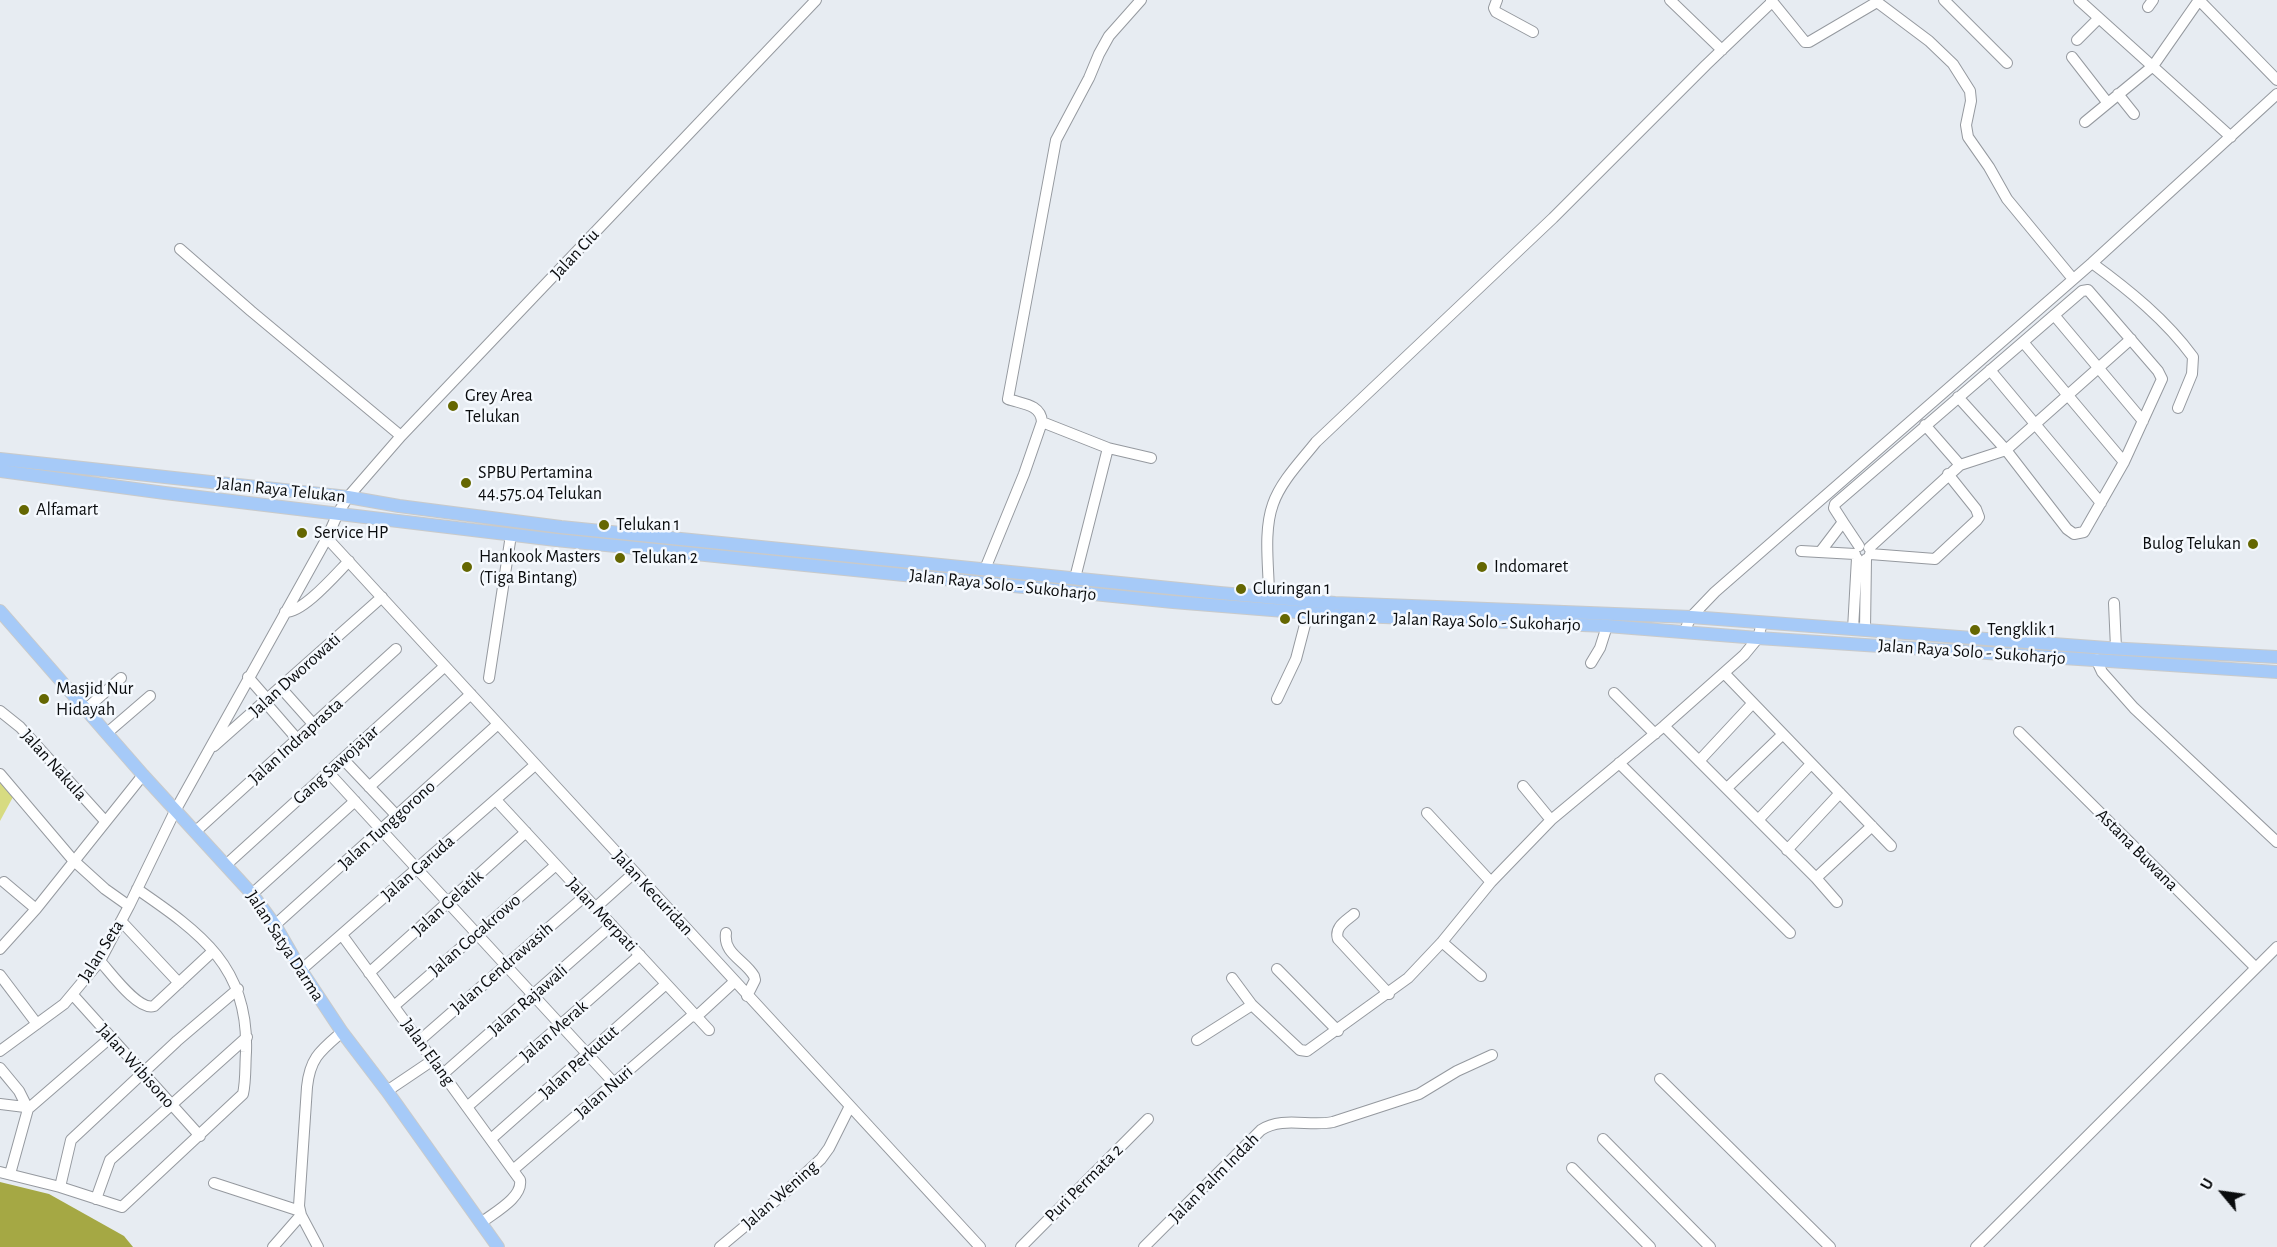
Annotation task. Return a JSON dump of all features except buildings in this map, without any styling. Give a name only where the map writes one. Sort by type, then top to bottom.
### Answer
[{"type":"main road","name":"Jalan Raya Telukan","points":[[0,459],[348,497],[561,527]]},
{"type":"main road","name":"Jalan Raya Telukan","points":[[0,471],[556,540]]},
{"type":"main road","name":"Jalan Raya Solo - Sukoharjo","points":[[561,527],[1075,578],[1184,596]]},
{"type":"main road","points":[[629,547],[630,533]]},
{"type":"main road","name":"Jalan Raya Solo - Sukoharjo","points":[[556,540],[1220,599],[1308,613],[1607,626],[1758,638],[2108,654],[2202,652],[2277,657]]},
{"type":"main road","name":"Jalan Raya Solo - Sukoharjo","points":[[1220,599],[1269,597],[1335,603],[1691,617],[1859,630],[2108,654],[2201,668],[2277,672]]},
{"type":"main road","name":"Jalan Satya Darma","points":[[0,611],[174,811],[227,864],[252,894],[342,1032],[498,1247]]},
{"type":"main road","points":[[2201,668],[2202,652]]},
{"type":"street","name":"Jalan Ciu","points":[[248,677],[348,497],[401,436],[816,0]]},
{"type":"street","points":[[985,570],[1024,474],[1042,422],[1041,415],[1035,408],[1008,399],[1053,149],[1109,36],[1141,0]]},
{"type":"street","points":[[1497,0],[1494,8],[1496,12],[1533,32]]},
{"type":"street","points":[[1670,0],[1722,50]]},
{"type":"street","points":[[1944,0],[2007,63]]},
{"type":"street","points":[[2079,0],[2231,137]]},
{"type":"street","points":[[2085,122],[2152,66],[2199,0],[2277,80]]},
{"type":"street","points":[[1269,597],[1269,524],[1273,505],[1278,494],[1304,458],[1348,412],[1553,218],[1772,1],[1808,42],[1878,1],[1929,41],[1953,64],[1971,96],[1966,125],[1968,136],[1989,167],[2007,200],[2073,279]]},
{"type":"street","points":[[2077,40],[2099,18]]},
{"type":"street","points":[[2072,57],[2107,102]]},
{"type":"street","points":[[2118,94],[2134,114]]},
{"type":"street","points":[[1684,632],[1691,617],[1715,592],[1805,516],[2092,263],[2277,94]]},
{"type":"street","points":[[180,249],[401,436]]},
{"type":"street","points":[[2092,263],[2135,296],[2175,335],[2193,357],[2192,374],[2178,408]]},
{"type":"street","points":[[1859,630],[1863,553],[1834,508],[1835,504],[1925,425],[2082,291],[2088,290],[2158,371],[2162,380],[2124,462],[2101,503],[2084,532],[2074,534],[2067,529],[2006,450],[1958,397]]},
{"type":"street","points":[[2054,315],[2143,421]]},
{"type":"street","points":[[1863,553],[1960,465],[2006,450],[2131,339]]},
{"type":"street","points":[[2023,342],[2124,462]]},
{"type":"street","points":[[1990,370],[2101,503]]},
{"type":"street","points":[[1042,422],[1108,448],[1151,459]]},
{"type":"street","points":[[1925,425],[1960,465]]},
{"type":"street","points":[[1075,578],[1108,448]]},
{"type":"street","points":[[1801,551],[1935,559],[1979,517],[1976,509],[1948,474]]},
{"type":"street","points":[[1821,551],[1843,522]]},
{"type":"street","points":[[489,678],[511,534]]},
{"type":"street","name":"Jalan Kecuridan","points":[[327,538],[980,1247]]},
{"type":"street","points":[[285,612],[291,612],[304,603],[349,561]]},
{"type":"street","name":"Jalan Dworowati","points":[[208,752],[382,597]]},
{"type":"street","points":[[2114,603],[2107,678],[2134,708],[2277,842]]},
{"type":"street","points":[[1277,699],[1296,659],[1308,613]]},
{"type":"street","points":[[1232,978],[1252,1005],[1300,1050],[1308,1051],[1338,1031],[1408,978],[1442,942],[1491,882],[1551,820],[1655,734],[1744,655],[1758,638],[1762,623]]},
{"type":"street","points":[[1591,663],[1600,648],[1607,626]]},
{"type":"street","name":"Jalan Indraprasta","points":[[195,832],[396,649]]},
{"type":"street","name":"Gang Sawojajar","points":[[227,864],[445,666]]},
{"type":"street","points":[[1724,673],[1891,846]]},
{"type":"street","points":[[248,677],[298,740]]},
{"type":"street","name":"Jalan Seta","points":[[0,1051],[73,995],[100,961],[174,811],[248,677]]},
{"type":"street","points":[[86,709],[120,678]]},
{"type":"street","points":[[281,688],[314,725]]},
{"type":"street","points":[[1614,693],[1655,734]]},
{"type":"street","points":[[369,787],[471,694]]},
{"type":"street","points":[[106,733],[150,696]]},
{"type":"street","points":[[1699,760],[1752,704]]},
{"type":"street","name":"Jalan Nakula","points":[[2,715],[20,727],[105,821]]},
{"type":"street","name":"Jalan Tunggorono","points":[[275,926],[498,724]]},
{"type":"street","points":[[1664,726],[1816,878],[1837,902]]},
{"type":"street","name":"Astana Buwana","points":[[2019,732],[2256,968]]},
{"type":"street","points":[[1727,788],[1782,735]]},
{"type":"street","points":[[343,759],[397,816]]},
{"type":"street","points":[[1619,763],[1790,933]]},
{"type":"street","points":[[1758,820],[1811,764]]},
{"type":"street","name":"Jalan Garuda","points":[[301,970],[536,765]]},
{"type":"street","points":[[328,772],[614,1083]]},
{"type":"street","points":[[0,774],[73,860],[105,889],[129,906]]},
{"type":"street","points":[[0,949],[36,909],[143,775]]},
{"type":"street","points":[[1522,786],[1551,820]]},
{"type":"street","points":[[1787,850],[1840,793]]},
{"type":"street","name":"Jalan Merpati","points":[[496,800],[709,1030]]},
{"type":"street","points":[[252,894],[355,801]]},
{"type":"street","points":[[1427,813],[1491,882]]},
{"type":"street","points":[[1816,878],[1872,826]]},
{"type":"street","name":"Jalan Gelatik","points":[[369,973],[526,832]]},
{"type":"street","name":"Jalan Cocakrowo","points":[[393,1006],[556,865]]},
{"type":"street","points":[[595,908],[634,873]]},
{"type":"street","points":[[4,882],[36,909]]},
{"type":"street","points":[[110,1038],[26,1108],[5,1173],[60,1187],[122,1207],[243,1094],[247,1037],[243,1005],[238,989],[212,951],[193,930],[137,889]]},
{"type":"street","name":"Jalan Cendrawasih","points":[[419,1041],[585,896]]},
{"type":"street","points":[[1354,914],[1339,927],[1338,939],[1389,994]]},
{"type":"street","points":[[121,921],[179,983]]},
{"type":"street","name":"Jalan Rajawali","points":[[443,1074],[612,925]]},
{"type":"street","points":[[0,931],[9,939]]},
{"type":"street","points":[[726,933],[725,941],[729,950],[751,970],[754,976],[747,996]]},
{"type":"street","name":"Jalan Elang","points":[[342,935],[513,1170]]},
{"type":"street","points":[[1442,942],[1481,976]]},
{"type":"street","points":[[1976,1247],[2277,947]]},
{"type":"street","points":[[100,961],[131,996],[149,1008],[154,1006],[212,951]]},
{"type":"street","name":"Jalan Merak","points":[[467,1107],[640,955]]},
{"type":"street","points":[[1277,969],[1338,1031]]},
{"type":"street","points":[[0,975],[36,1024]]},
{"type":"street","name":"Jalan Nuri","points":[[513,1170],[734,982]]},
{"type":"street","name":"Jalan Perkutut","points":[[491,1139],[666,984]]},
{"type":"street","points":[[60,1187],[71,1140],[142,1073],[238,989]]},
{"type":"street","name":"Jalan Wibisono","points":[[73,995],[200,1136]]},
{"type":"street","points":[[1197,1040],[1252,1005]]},
{"type":"street","points":[[318,1247],[301,1213],[299,1199],[309,1071],[315,1057],[342,1032]]},
{"type":"street","points":[[96,1199],[108,1163],[247,1037]]},
{"type":"street","name":"Jalan Palm Indah","points":[[1144,1247],[1261,1130],[1270,1124],[1333,1122],[1419,1094],[1457,1071],[1492,1055]]},
{"type":"street","points":[[387,1091],[433,1060]]},
{"type":"street","points":[[0,1068],[19,1092],[26,1108]]},
{"type":"street","points":[[1660,1079],[1830,1247]]},
{"type":"street","points":[[0,1104],[26,1108]]},
{"type":"street","name":"Jalan Wening","points":[[720,1247],[821,1159],[850,1106]]},
{"type":"street","name":"Puri Permata 2","points":[[1021,1247],[1148,1119]]},
{"type":"street","points":[[1603,1139],[1710,1247]]},
{"type":"street","points":[[1572,1168],[1650,1247]]},
{"type":"street","points":[[481,1223],[518,1192],[521,1184],[513,1170]]},
{"type":"street","points":[[214,1183],[301,1213]]},
{"type":"street","points":[[273,1247],[301,1213]]},
{"type":"green space","points":[[0,781],[13,797],[0,821]]},
{"type":"shaded area","points":[[0,1182],[49,1194],[124,1236],[133,1247],[0,1247]]},
{"type":"place","name":"Grey Area Telukan","points":[[453,406]]},
{"type":"place","name":"SPBU Pertamina 44.575.04 Telukan","points":[[466,483]]},
{"type":"place","name":"Alfamart","points":[[24,510]]},
{"type":"place","name":"Telukan 1","points":[[604,525]]},
{"type":"place","name":"Service HP","points":[[302,533]]},
{"type":"place","name":"Bulog Telukan","points":[[2253,544]]},
{"type":"place","name":"Telukan 2","points":[[620,558]]},
{"type":"place","name":"Hankook Masters (Tiga Bintang)","points":[[467,567]]},
{"type":"place","name":"Indomaret","points":[[1482,567]]},
{"type":"place","name":"Cluringan 1","points":[[1241,589]]},
{"type":"place","name":"Cluringan 2","points":[[1285,619]]},
{"type":"place","name":"Tengklik 1","points":[[1975,630]]},
{"type":"place","name":"Masjid Nur Hidayah","points":[[44,699]]}]
